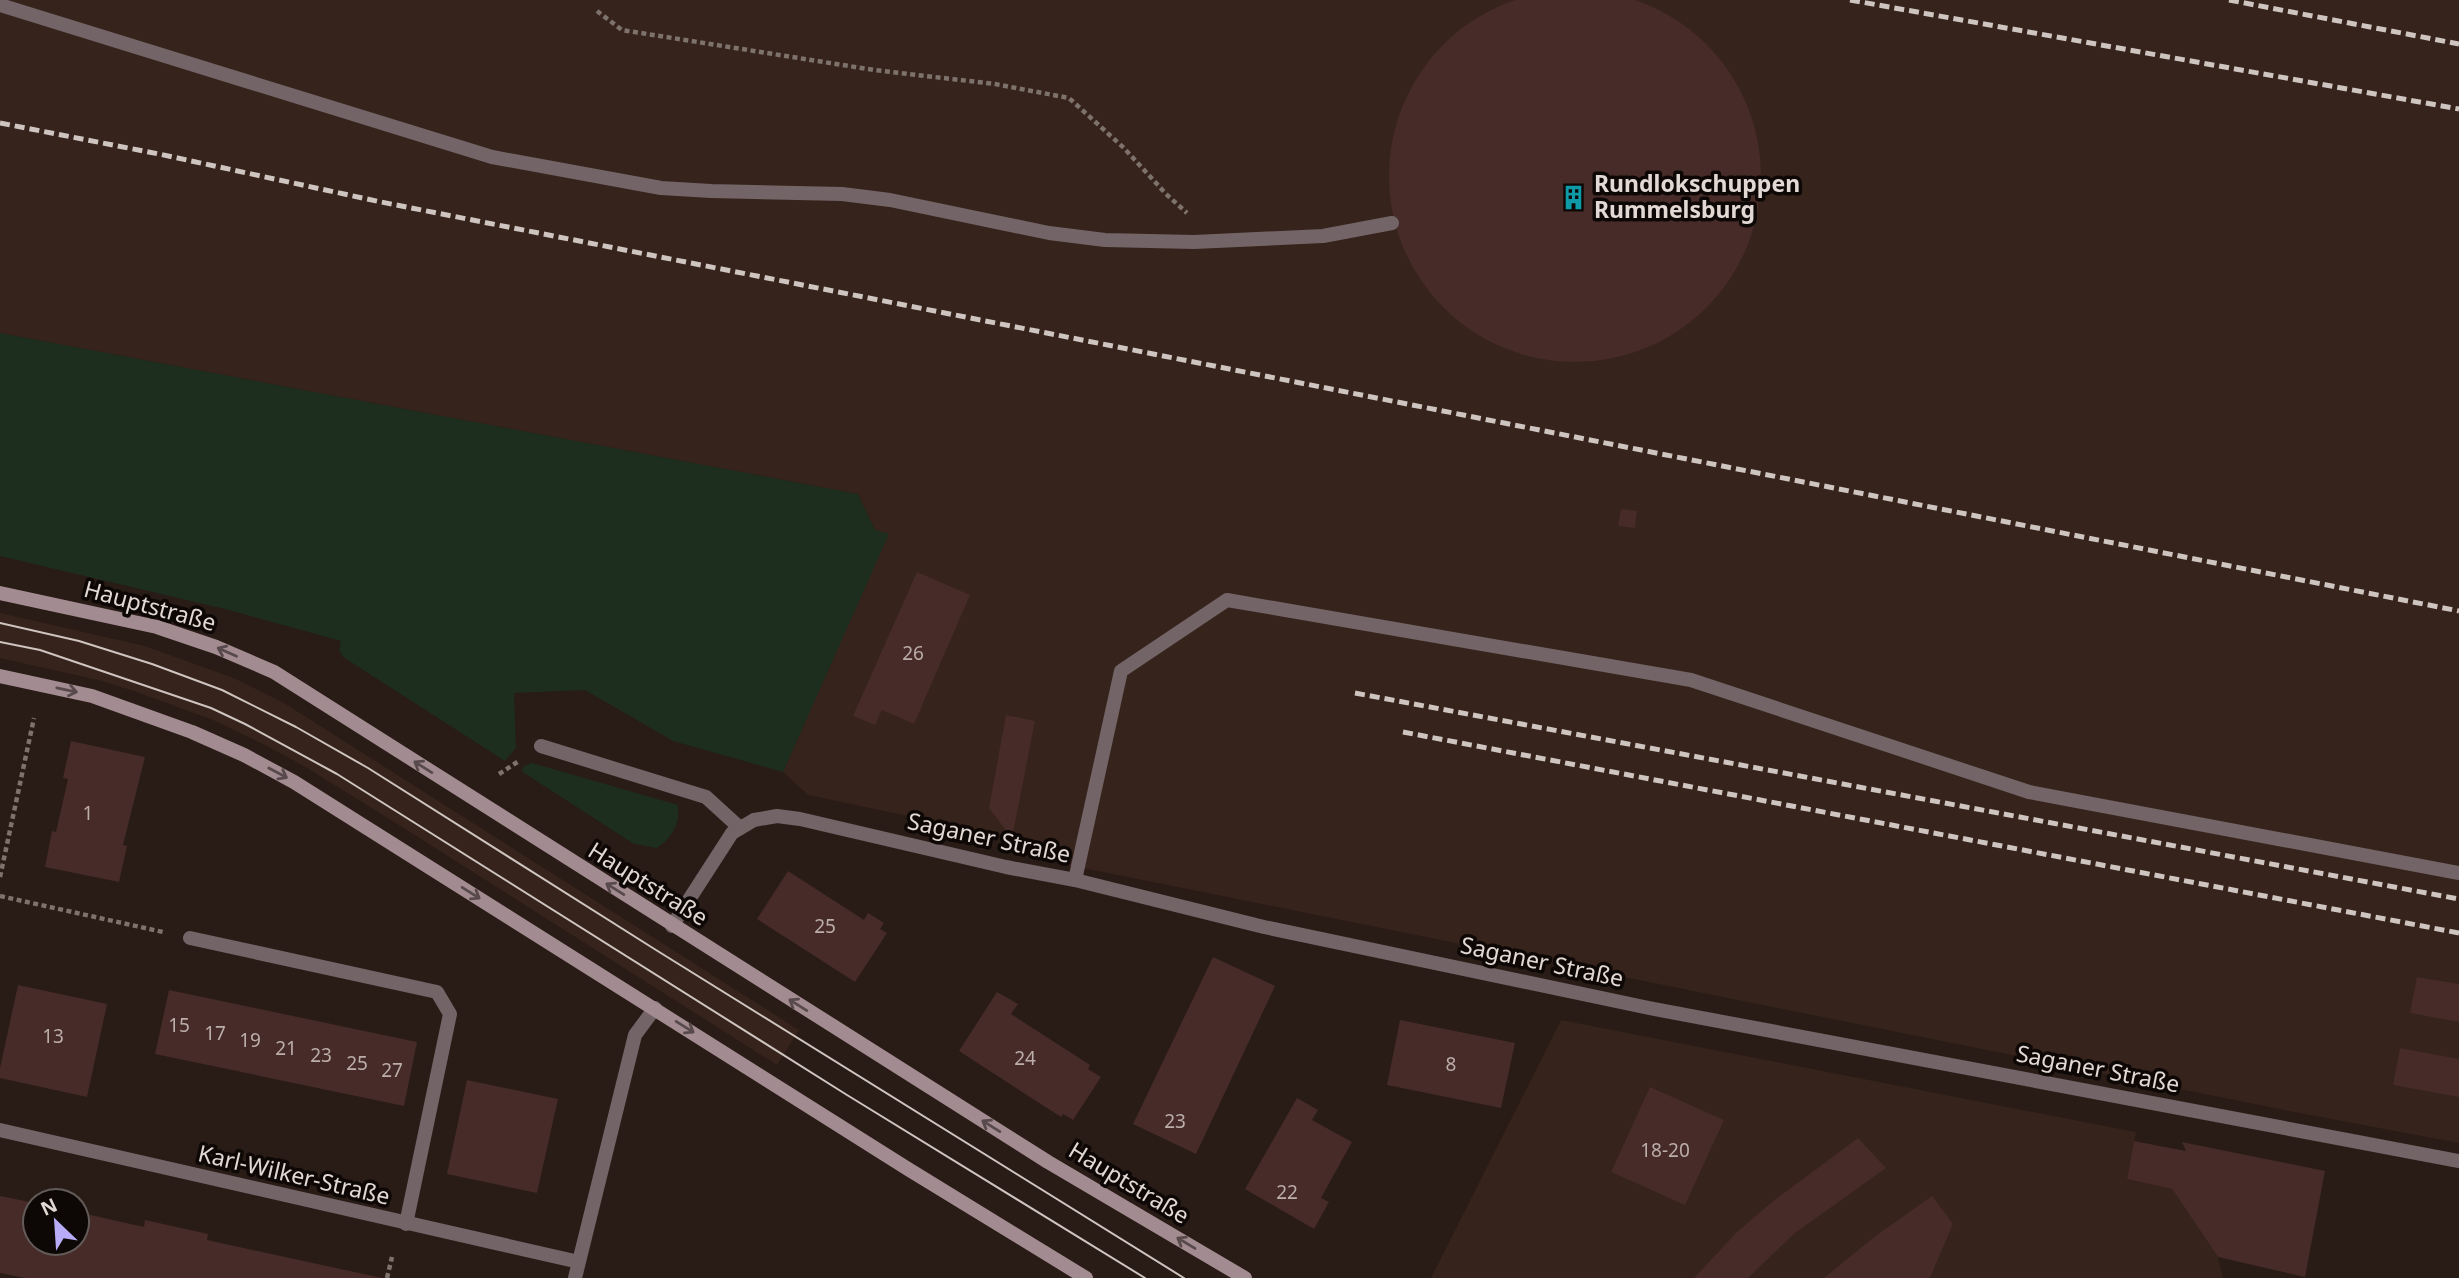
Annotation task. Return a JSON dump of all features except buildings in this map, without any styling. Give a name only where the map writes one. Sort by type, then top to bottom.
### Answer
[{"type":"main road","name":"Hauptstraße","points":[[0,593],[157,627],[216,647],[274,672],[1048,1162],[1245,1278]]},
{"type":"main road","points":[[0,676],[92,696],[192,732],[244,755],[294,782],[1086,1278]]},
{"type":"street","points":[[0,5],[492,157],[661,188],[842,194],[890,200],[1049,233],[1094,239],[1194,242],[1324,236],[1392,223]]},
{"type":"street","points":[[1075,880],[1121,671],[1227,600],[1691,680],[2029,792],[2459,873]]},
{"type":"street","points":[[541,746],[706,797],[740,828],[732,833],[672,926]]},
{"type":"street","name":"Saganer Straße","points":[[740,828],[754,820],[777,816],[800,819],[993,864],[1075,880],[1264,927],[1649,1008],[2459,1161]]},
{"type":"street","points":[[190,939],[437,992],[450,1014],[406,1224]]},
{"type":"street","points":[[575,1278],[635,1035],[655,1008]]},
{"type":"street","name":"Karl-Wilker-Straße","points":[[0,1130],[579,1262]]},
{"type":"path","points":[[597,11],[622,30],[874,70],[995,84],[1069,98],[1125,148],[1194,219],[1232,240]]},
{"type":"path","points":[[0,877],[34,718]]},
{"type":"path","points":[[0,896],[190,939]]},
{"type":"path","points":[[387,1278],[392,1257]]},
{"type":"shaded area","points":[[0,0],[2459,0],[2459,1143],[1009,853],[1012,838],[808,795],[783,772],[888,535],[875,530],[858,494],[0,333]]},
{"type":"shaded area","points":[[0,613],[145,646],[236,679],[284,703],[799,1030],[777,1065],[402,827],[304,766],[261,743],[213,720],[134,691],[0,658]]},
{"type":"shaded area","points":[[1561,1020],[2136,1132],[2127,1179],[2172,1189],[2218,1257],[2223,1278],[1431,1278]]},
{"type":"green space","points":[[0,333],[858,494],[875,530],[889,534],[783,772],[673,741],[585,690],[514,693],[516,748],[505,761],[343,657],[339,650],[341,641],[229,610],[0,556]]},
{"type":"green space","points":[[532,763],[678,805],[674,830],[657,848],[634,844],[521,771],[524,766]]},
{"type":"tram line","points":[[0,623],[79,641],[152,664],[222,690],[296,727],[368,768],[1184,1278]]},
{"type":"tram line","points":[[0,642],[40,650],[211,708],[337,774],[847,1095],[1145,1278]]},
{"type":"railway","points":[[1850,0],[2459,109]]},
{"type":"railway","points":[[2229,0],[2459,44]]},
{"type":"railway","points":[[0,123],[381,202],[2459,611]]},
{"type":"railway","points":[[1355,693],[2459,899]]},
{"type":"railway","points":[[1403,732],[2459,933]]},
{"type":"place","name":"Rundlokschuppen Rummelsburg","points":[[1574,197]]}]
